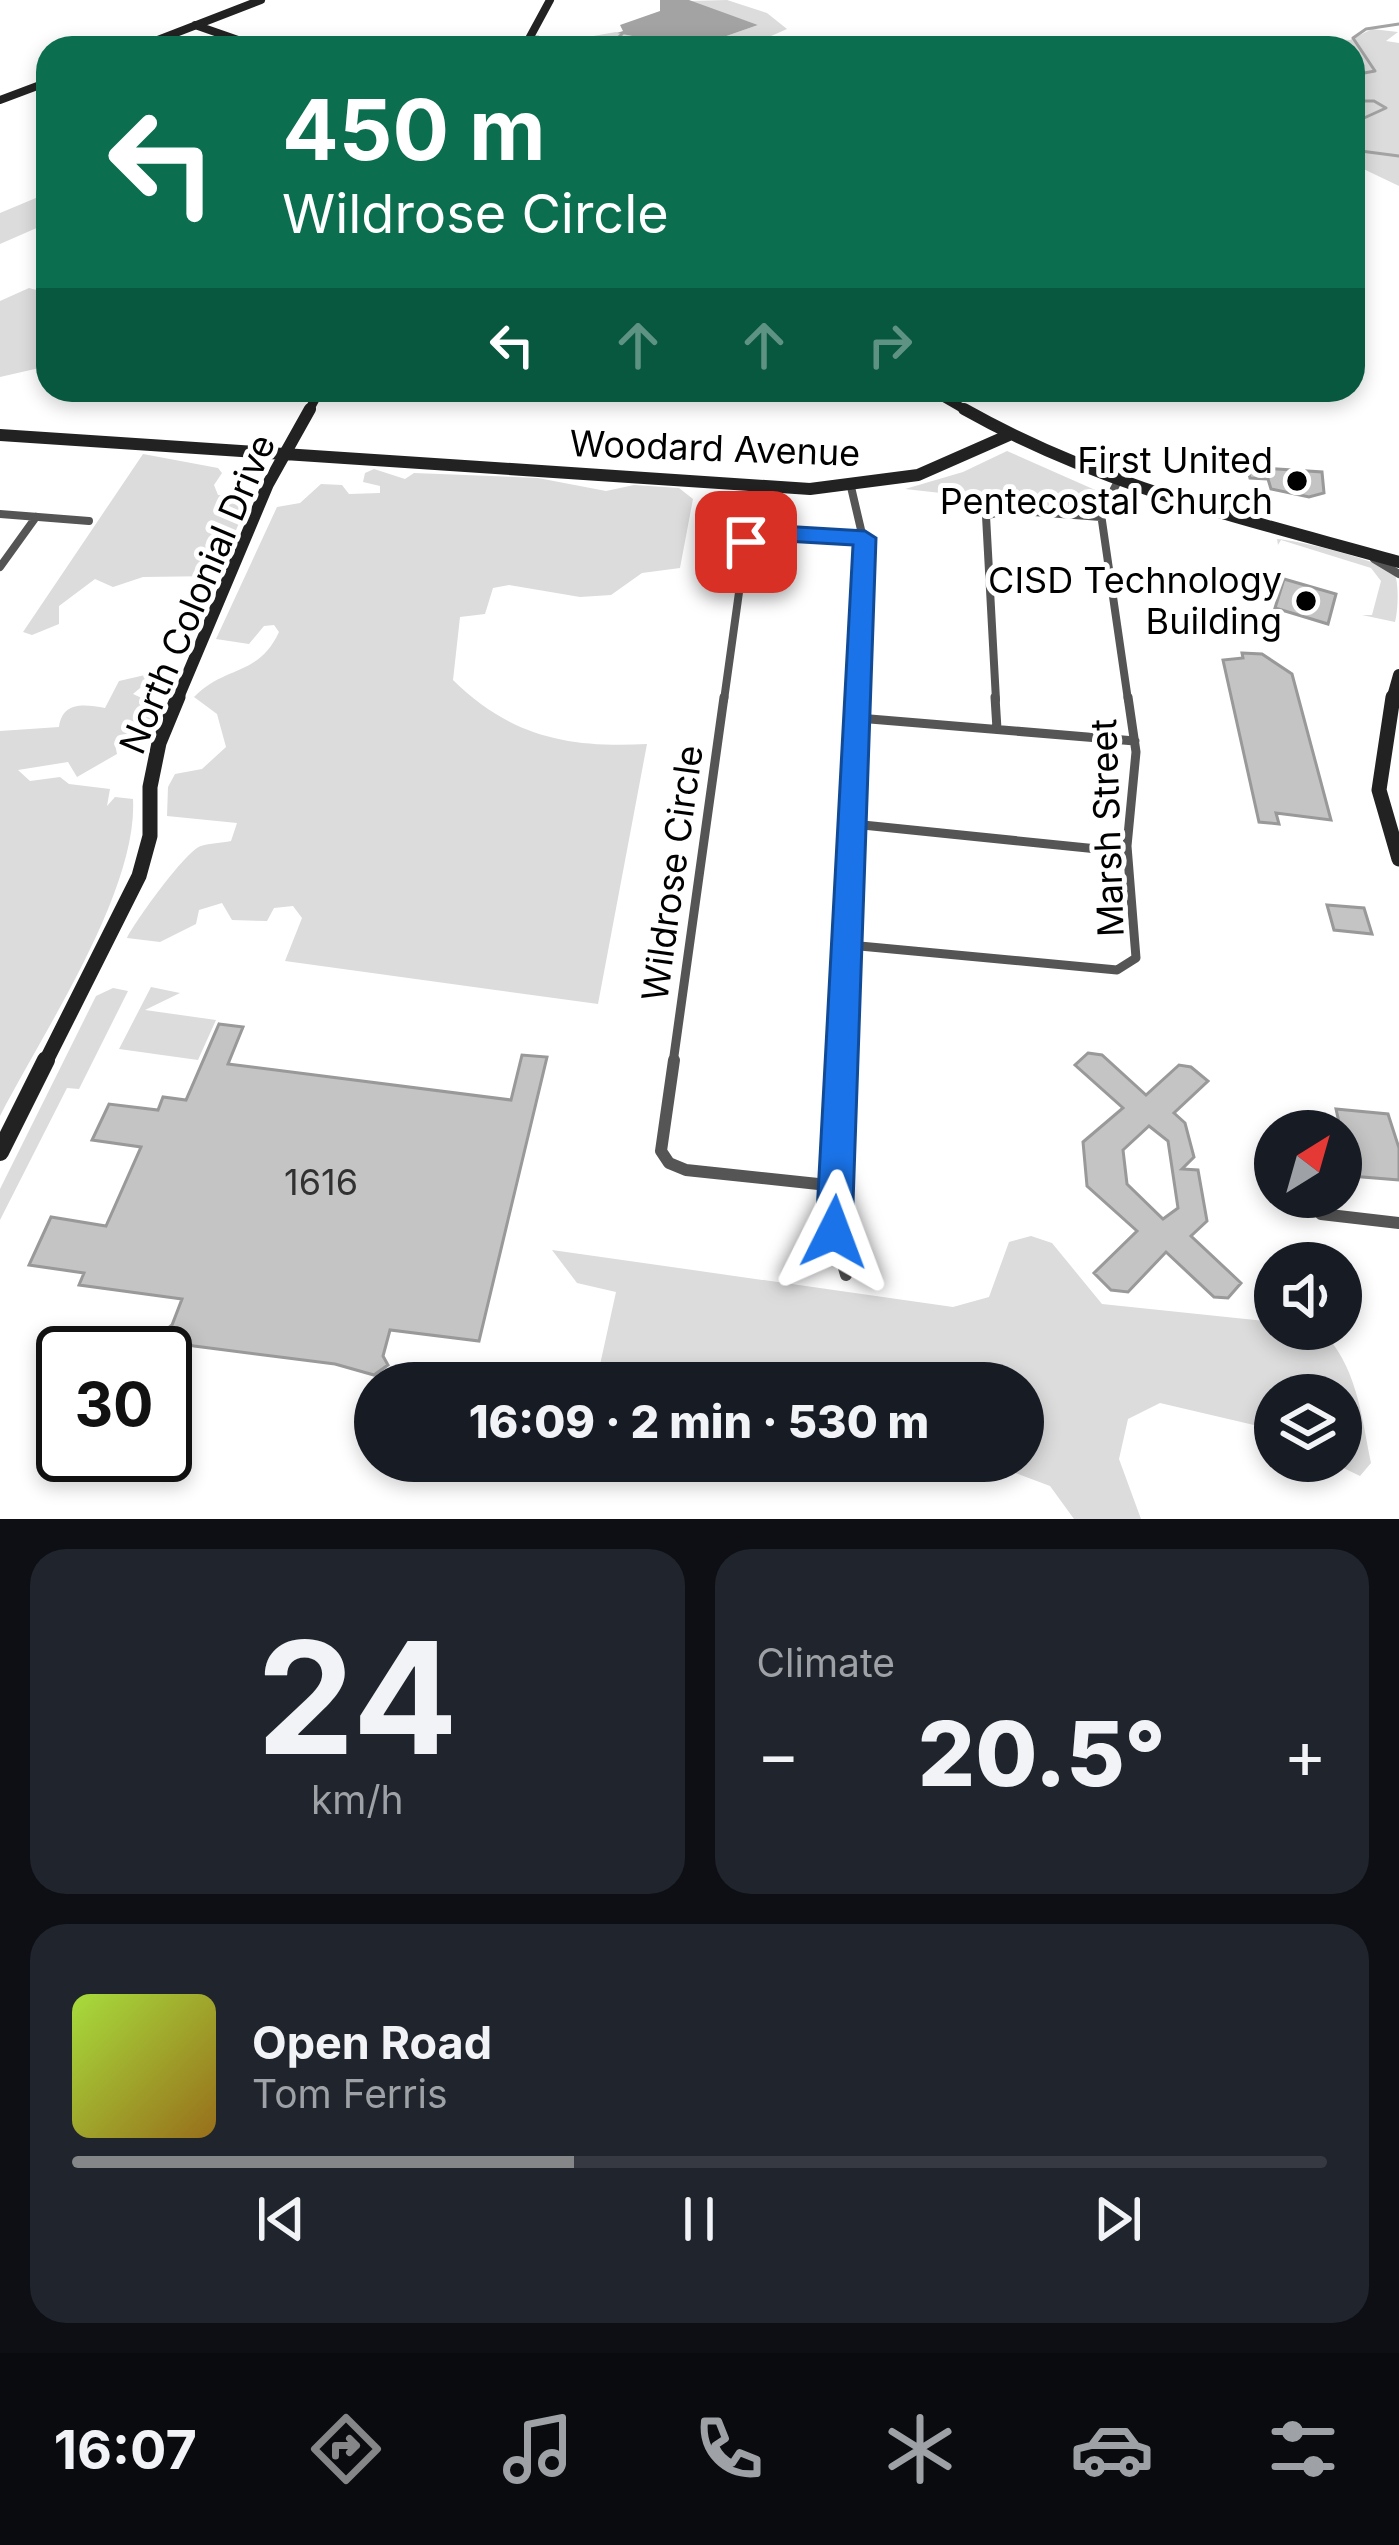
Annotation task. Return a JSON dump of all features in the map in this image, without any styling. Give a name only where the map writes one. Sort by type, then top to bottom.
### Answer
[{"type":"street","points":[[167,36],[261,0]]},
{"type":"street","points":[[530,36],[550,0]]},
{"type":"street","points":[[195,25],[227,36]]},
{"type":"street","points":[[0,100],[36,86]]},
{"type":"street","name":"North Colonial Drive","points":[[0,1152],[139,876],[150,836],[150,787],[160,743],[284,454],[313,402]]},
{"type":"street","points":[[952,402],[1009,435],[1117,483],[1399,562]]},
{"type":"street","name":"Woodard Avenue","points":[[0,435],[788,488],[851,487],[935,470],[1009,435]]},
{"type":"street","points":[[997,729],[986,516],[1006,510],[1101,517],[1117,483]]},
{"type":"street","points":[[846,1275],[834,1232],[865,538],[851,487]]},
{"type":"street","points":[[0,514],[89,521]]},
{"type":"street","points":[[0,567],[36,517]]},
{"type":"street","name":"Marsh Street","points":[[849,945],[1117,970],[1129,966],[1139,948],[1127,852],[1135,741],[1101,517]]},
{"type":"street","name":"Wildrose Circle","points":[[837,1186],[686,1170],[669,1163],[661,1151],[746,542],[764,532],[865,538]]},
{"type":"street","points":[[1359,551],[1399,574]]},
{"type":"street","points":[[1399,675],[1380,745],[1376,785],[1382,820],[1399,859]]},
{"type":"street","points":[[858,718],[1135,741]]},
{"type":"street","points":[[853,824],[1127,852]]},
{"type":"street","points":[[1356,1218],[1399,1223]]},
{"type":"shaded area","points":[[660,0],[689,0],[758,25],[726,36],[617,33],[623,31],[620,25],[660,11]]},
{"type":"shaded area","points":[[727,0],[767,13],[787,29],[771,36],[726,36],[758,25],[688,1]]},
{"type":"shaded area","points":[[1372,29],[1398,32],[1386,41],[1399,43],[1399,186],[1365,170],[1365,36],[1358,36]]},
{"type":"shaded area","points":[[36,198],[36,228],[0,244],[0,213]]},
{"type":"shaded area","points":[[29,288],[36,290],[36,369],[0,377],[0,301]]},
{"type":"shaded area","points":[[1007,451],[1102,493],[1095,508],[1022,506],[995,490],[977,497],[905,489],[963,472]]},
{"type":"shaded area","points":[[143,454],[218,468],[222,473],[214,485],[218,495],[250,498],[216,576],[143,577],[113,587],[95,579],[59,606],[59,624],[32,635],[23,632]]},
{"type":"shaded area","points":[[374,469],[405,479],[414,473],[538,478],[606,491],[634,485],[679,488],[693,499],[680,568],[642,573],[611,595],[580,597],[509,585],[493,588],[485,614],[460,617],[453,680],[497,715],[567,741],[647,744],[598,1004],[285,961],[302,918],[293,906],[274,908],[267,921],[232,920],[222,903],[199,910],[196,924],[160,942],[127,938],[194,850],[231,841],[237,823],[167,816],[168,787],[175,774],[202,769],[226,747],[217,714],[194,697],[261,657],[279,632],[274,625],[264,626],[249,644],[216,639],[277,507],[300,503],[321,484],[342,485],[349,494],[380,493],[380,486],[363,482],[365,473]]},
{"type":"shaded area","points":[[1277,539],[1340,552],[1387,569],[1395,575],[1397,585],[1395,622],[1362,615],[1372,615],[1381,581],[1371,568],[1281,540],[1278,545]]},
{"type":"shaded area","points":[[145,675],[146,683],[133,694],[155,704],[154,717],[115,744],[117,754],[77,777],[68,762],[18,770],[30,781],[60,777],[69,784],[110,789],[107,806],[115,797],[133,799],[130,836],[104,918],[0,1116],[0,731],[59,727],[70,708],[105,708],[119,681]]},
{"type":"shaded area","points":[[151,987],[180,993],[145,1010],[216,1020],[198,1060],[119,1049]]},
{"type":"shaded area","points":[[113,988],[128,991],[79,1089],[67,1088],[0,1220],[0,1189],[96,996]]},
{"type":"shaded area","points":[[1031,1236],[1052,1243],[1102,1304],[1254,1320],[1254,1350],[1337,1350],[1350,1374],[1254,1374],[1254,1425],[1160,1403],[1128,1419],[1119,1459],[1141,1519],[1074,1519],[1050,1486],[1039,1482],[1044,1482],[1044,1362],[601,1362],[616,1292],[577,1283],[552,1250],[953,1307],[989,1297],[1009,1242]]},
{"type":"shaded area","points":[[1362,1419],[1371,1463],[1362,1474]]},
{"type":"building","name":"First United Pentecostal Church","points":[[1247,467],[1322,472],[1324,493],[1309,497],[1271,489],[1268,479],[1250,478]]},
{"type":"building","name":"CISD Technology Building","points":[[1284,579],[1336,594],[1328,624],[1275,608]]},
{"type":"building","points":[[1242,653],[1262,654],[1292,674],[1331,820],[1276,813],[1279,824],[1259,822],[1223,660],[1243,658]]},
{"type":"building","points":[[1327,905],[1364,908],[1372,934],[1334,930]]},
{"type":"building","points":[[219,1024],[243,1027],[228,1064],[511,1100],[522,1055],[547,1057],[479,1341],[390,1330],[383,1356],[386,1362],[354,1362],[354,1369],[194,1346],[192,1326],[171,1326],[182,1299],[79,1285],[84,1273],[29,1265],[51,1217],[106,1226],[141,1147],[92,1140],[109,1104],[158,1110],[163,1097],[186,1100]]},
{"type":"building","points":[[1088,1053],[1102,1055],[1146,1095],[1179,1065],[1191,1067],[1208,1081],[1174,1113],[1185,1123],[1194,1157],[1182,1169],[1198,1170],[1207,1221],[1191,1236],[1241,1283],[1228,1298],[1214,1297],[1166,1252],[1128,1292],[1111,1290],[1094,1273],[1137,1231],[1087,1186],[1083,1142],[1123,1108],[1075,1065]],"holes":[[[1149,1126],[1168,1141],[1178,1208],[1163,1219],[1127,1184],[1123,1150]]]},
{"type":"building","points":[[1362,1112],[1388,1114],[1399,1148],[1399,1180],[1362,1177]]},
{"type":"waterway","points":[[1356,36],[1366,29],[1399,24]]},
{"type":"waterway","points":[[1365,56],[1375,71],[1365,73]]},
{"type":"waterway","points":[[1365,101],[1386,108],[1365,118]]},
{"type":"waterway","points":[[1365,152],[1399,156]]},
{"type":"place","name":"First United Pentecostal Church","points":[[1297,481]]},
{"type":"place","name":"CISD Technology Building","points":[[1306,601]]},
{"type":"route","points":[[746,542],[764,532],[865,538],[834,1232]]}]
